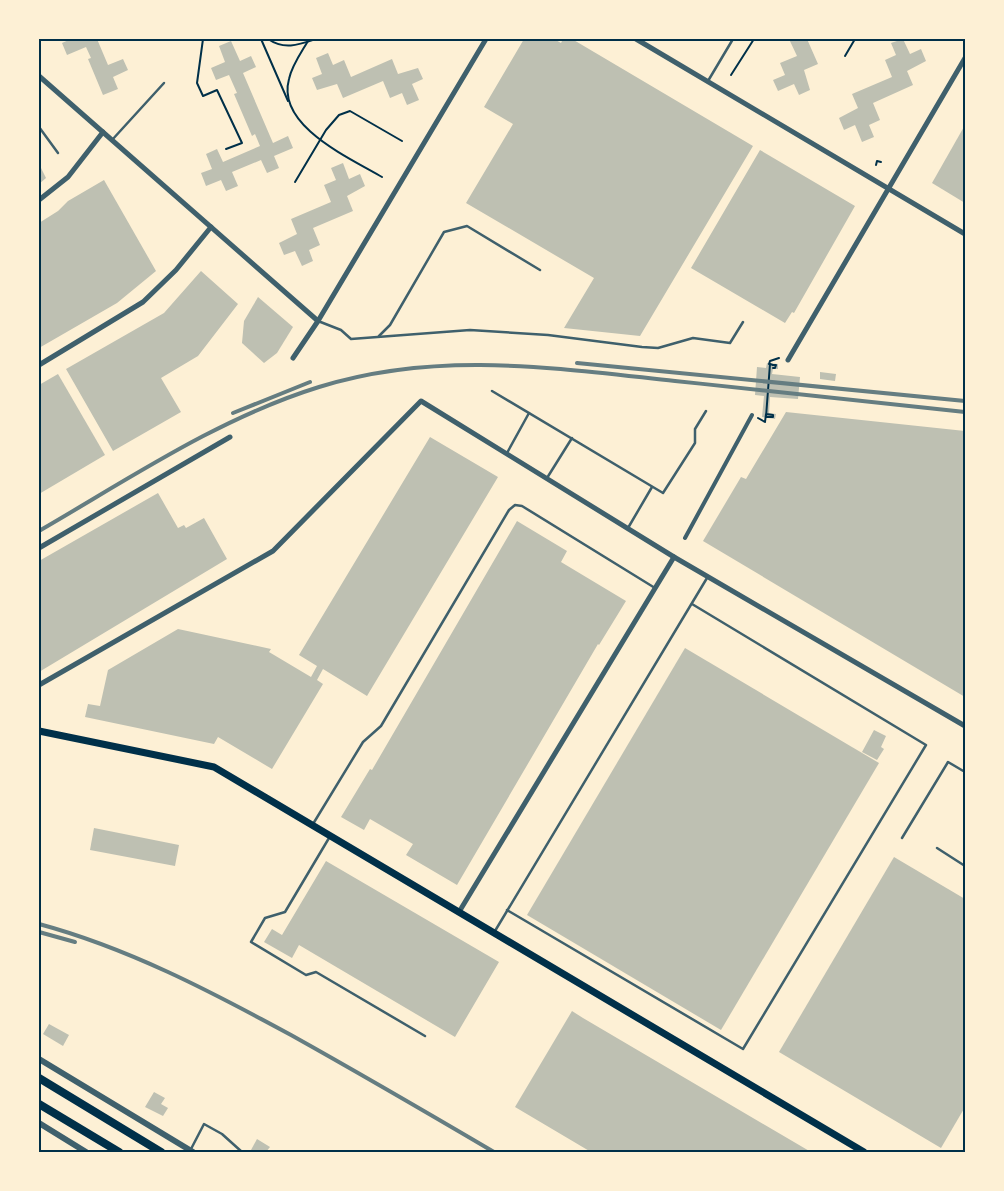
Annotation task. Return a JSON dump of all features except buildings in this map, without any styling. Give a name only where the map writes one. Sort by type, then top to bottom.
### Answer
[{"type":"highway","points":[[39,1078],[162,1152]]},
{"type":"highway","points":[[39,1104],[119,1152]]},
{"type":"main road","points":[[39,731],[214,767],[864,1152]]},
{"type":"street","points":[[293,358],[318,322],[486,39]]},
{"type":"street","points":[[636,39],[965,234]]},
{"type":"street","points":[[788,360],[890,189],[965,58]]},
{"type":"street","points":[[39,76],[318,322]]},
{"type":"street","points":[[39,200],[68,176],[103,132]]},
{"type":"street","points":[[39,365],[143,302],[176,270],[211,227]]},
{"type":"street","points":[[39,685],[273,551],[421,401],[674,557],[965,726]]},
{"type":"street","points":[[685,538],[752,415]]},
{"type":"street","points":[[39,548],[230,437]]},
{"type":"street","points":[[460,912],[674,557]]},
{"type":"street","points":[[39,1059],[192,1151]]},
{"type":"street","points":[[39,1123],[86,1152]]},
{"type":"lane","points":[[708,81],[733,39]]},
{"type":"lane","points":[[112,140],[164,83]]},
{"type":"lane","points":[[39,127],[58,153]]},
{"type":"lane","points":[[378,337],[390,325],[444,232],[467,226],[540,270]]},
{"type":"lane","points":[[318,322],[341,330],[351,339],[470,330],[548,335],[658,348],[692,338],[730,343],[743,322]]},
{"type":"lane","points":[[492,391],[663,493],[695,443],[695,429],[706,411]]},
{"type":"lane","points":[[507,454],[529,413]]},
{"type":"lane","points":[[547,478],[572,438]]},
{"type":"lane","points":[[628,528],[652,488]]},
{"type":"lane","points":[[313,826],[363,742],[381,726],[505,517],[515,505],[522,506],[655,588]]},
{"type":"lane","points":[[494,933],[708,577]]},
{"type":"lane","points":[[507,910],[743,1049],[926,745],[692,604]]},
{"type":"lane","points":[[902,838],[948,762],[965,772]]},
{"type":"lane","points":[[330,836],[285,912],[265,918],[251,942],[306,975],[316,972],[425,1036]]},
{"type":"lane","points":[[936,848],[965,866]]},
{"type":"lane","points":[[192,1151],[204,1124],[222,1134],[242,1152]]},
{"type":"path","points":[[203,39],[197,83],[203,96],[217,90],[242,143],[226,149]]},
{"type":"path","points":[[261,39],[289,103],[309,132],[382,177]]},
{"type":"path","points":[[268,39],[285,46],[316,39]]},
{"type":"path","points":[[731,75],[754,39]]},
{"type":"path","points":[[845,56],[855,39]]},
{"type":"path","points":[[289,103],[288,80],[295,62],[308,42]]},
{"type":"path","points":[[295,182],[320,140],[339,115],[350,111],[402,141]]},
{"type":"path","points":[[876,165],[877,161],[881,162]]},
{"type":"path","points":[[752,415],[765,422],[766,414],[768,414],[773,415],[773,417],[766,417],[770,364],[776,365],[776,368],[773,368],[769,367],[770,361],[784,358],[788,360]]},
{"type":"railway","points":[[577,363],[965,401]]},
{"type":"railway","points":[[39,531],[175,451],[246,415],[319,387],[364,376],[408,369],[452,365],[541,367],[965,412]]},
{"type":"railway","points":[[233,413],[310,382]]},
{"type":"railway","points":[[39,924],[105,945],[168,972],[230,1002],[494,1152]]},
{"type":"railway","points":[[39,932],[75,942]]}]
